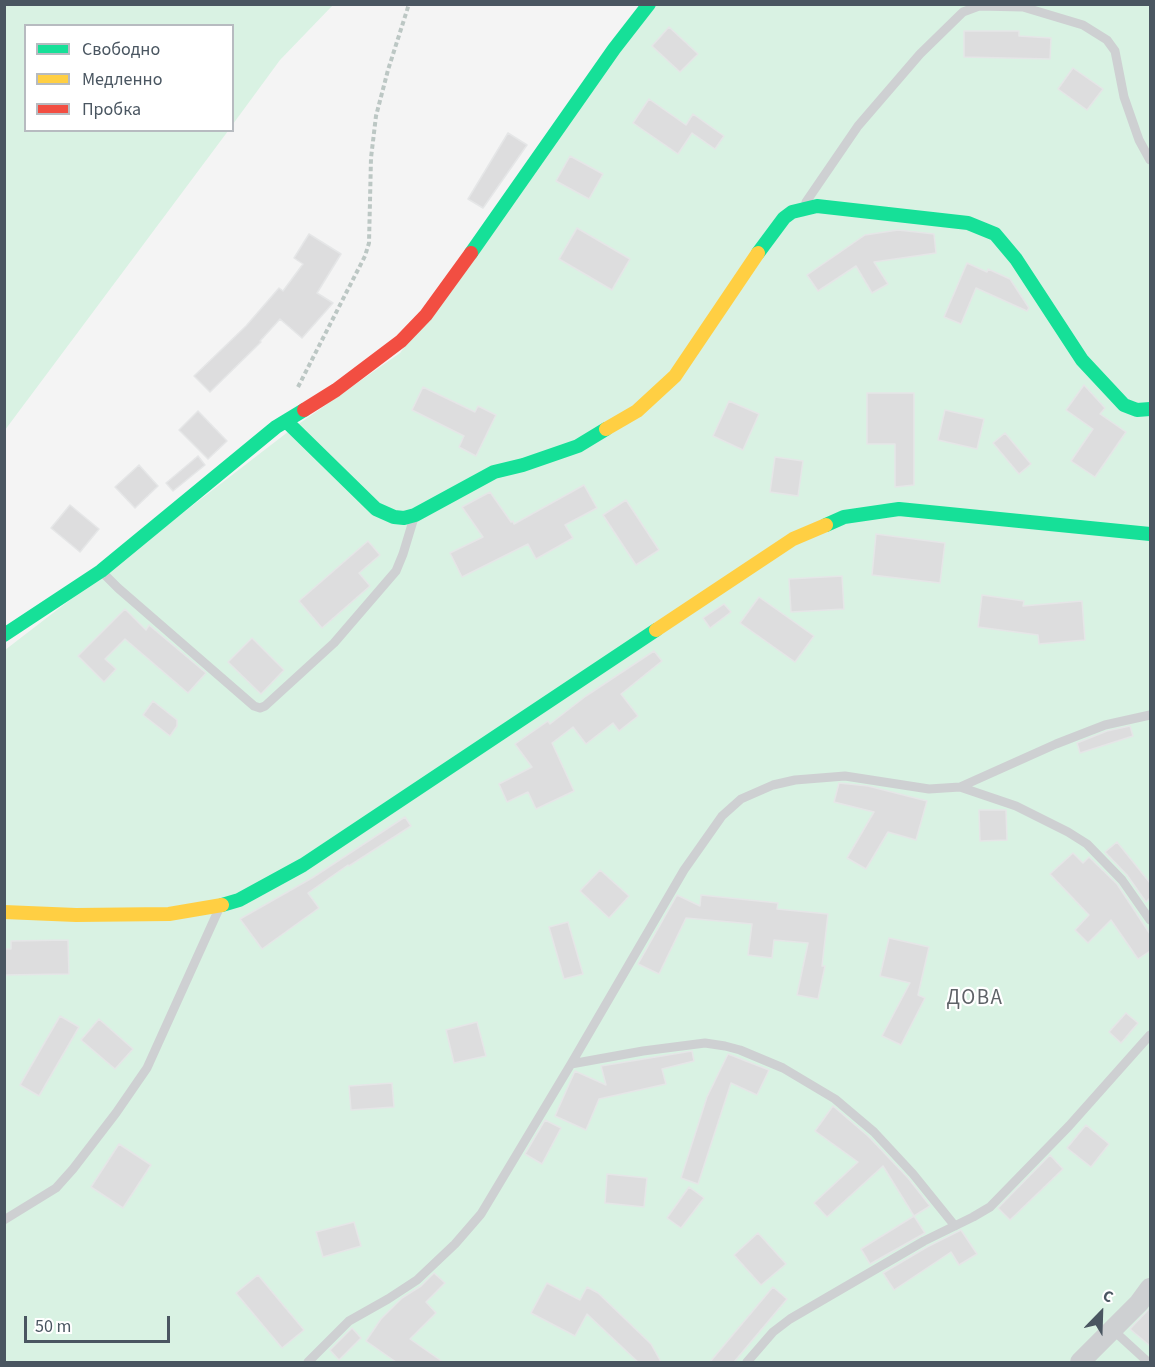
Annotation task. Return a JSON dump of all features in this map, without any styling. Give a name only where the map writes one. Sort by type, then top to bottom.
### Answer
[{"type":"street","points":[[4,635],[101,571],[276,427],[336,390],[401,341],[426,315],[452,281],[614,49],[649,4]]},
{"type":"street","points":[[286,421],[376,509],[394,517],[404,518],[415,515],[494,472],[523,465],[578,446],[637,411],[675,376],[769,236],[784,218],[801,209],[817,206],[835,206],[968,223],[995,234],[1016,259],[1082,360],[1118,401],[1137,410],[1150,409]]},
{"type":"street","points":[[4,912],[76,915],[169,914],[220,906],[239,900],[303,865],[793,539],[844,517],[899,509],[1150,534]]},
{"type":"street","points":[[1080,1362],[1113,1330],[1150,1288]]},
{"type":"lane","points":[[801,209],[858,126],[912,63],[963,12],[980,6],[1023,7],[1083,25],[1107,40],[1115,51],[1124,97],[1139,140],[1150,160]]},
{"type":"lane","points":[[101,571],[117,588],[254,706],[260,708],[334,643],[396,571],[415,515]]},
{"type":"lane","points":[[308,1362],[349,1321],[417,1280],[481,1214],[684,870],[722,816],[741,799],[773,785],[795,780],[845,776],[929,789],[960,787],[1105,725],[1150,715]]},
{"type":"lane","points":[[960,787],[1016,806],[1087,844],[1122,880],[1150,920]]},
{"type":"lane","points":[[4,1220],[56,1188],[116,1113],[147,1068],[220,906]]},
{"type":"lane","points":[[747,1362],[773,1332],[790,1318],[914,1247],[990,1207],[1069,1125],[1150,1035]]},
{"type":"lane","points":[[571,1064],[705,1043],[740,1050],[783,1068],[835,1099],[874,1132],[913,1174],[955,1226]]},
{"type":"lane","points":[[1113,1330],[1148,1362]]},
{"type":"path","points":[[292,397],[365,256],[369,243],[371,158],[376,116],[409,4]]},
{"type":"green space","points":[[5,4],[333,5],[280,60],[234,123],[234,24],[24,24],[24,132],[227,132],[5,430]]},
{"type":"green space","points":[[654,5],[1150,5],[1150,1362],[5,1362],[5,650],[293,428],[400,353]]},
{"type":"building","points":[[669,27],[698,54],[680,72],[652,46]]},
{"type":"building","points":[[964,31],[1019,31],[1019,36],[1051,38],[1050,59],[964,57]]},
{"type":"building","points":[[1073,68],[1103,89],[1087,110],[1058,89]]},
{"type":"building","points":[[649,99],[686,125],[693,114],[724,136],[715,149],[692,133],[678,154],[633,123]]},
{"type":"building","points":[[508,133],[527,145],[483,208],[468,199]]},
{"type":"building","points":[[570,156],[603,174],[589,199],[556,181]]},
{"type":"building","points":[[577,228],[630,259],[612,290],[559,259]]},
{"type":"building","points":[[898,230],[934,234],[936,253],[874,262],[888,284],[872,293],[856,266],[818,291],[807,275],[865,235]]},
{"type":"building","points":[[309,234],[341,254],[317,293],[333,303],[302,338],[280,319],[261,342],[210,392],[194,376],[246,326],[279,288],[283,291],[303,264],[294,258]]},
{"type":"building","points":[[967,263],[1010,279],[1029,308],[1027,311],[976,288],[961,324],[944,317]]},
{"type":"building","points":[[1084,385],[1105,408],[1100,414],[1126,432],[1095,477],[1071,461],[1093,429],[1066,410]]},
{"type":"building","points":[[423,387],[475,412],[478,406],[496,415],[476,456],[459,447],[464,436],[412,410]]},
{"type":"building","points":[[867,393],[914,393],[914,485],[895,487],[895,444],[867,444]]},
{"type":"building","points":[[729,401],[759,414],[743,450],[713,436]]},
{"type":"building","points":[[945,410],[984,419],[977,449],[938,440]]},
{"type":"building","points":[[198,411],[227,441],[208,459],[179,430]]},
{"type":"building","points":[[1005,433],[1031,464],[1019,474],[993,443]]},
{"type":"building","points":[[198,456],[205,465],[173,491],[166,483]]},
{"type":"building","points":[[775,457],[803,461],[798,496],[770,492]]},
{"type":"building","points":[[139,465],[158,486],[135,508],[115,487]]},
{"type":"building","points":[[584,485],[597,508],[565,525],[573,538],[536,559],[528,544],[462,577],[450,553],[483,537],[462,507],[490,492],[514,524]]},
{"type":"building","points":[[626,500],[659,550],[636,565],[603,515]]},
{"type":"building","points":[[70,505],[99,529],[80,552],[51,528]]},
{"type":"building","points":[[876,534],[945,543],[940,583],[872,575]]},
{"type":"building","points":[[368,541],[380,555],[359,573],[370,586],[322,628],[299,601]]},
{"type":"building","points":[[842,576],[844,609],[791,612],[789,579]]},
{"type":"building","points":[[982,595],[1024,601],[1023,606],[1082,601],[1085,640],[1039,644],[1038,635],[978,627]]},
{"type":"building","points":[[759,597],[814,636],[795,662],[740,623]]},
{"type":"building","points":[[724,604],[731,612],[710,628],[703,618]]},
{"type":"building","points":[[125,609],[146,630],[149,625],[206,673],[188,693],[125,639],[105,659],[116,669],[104,682],[78,656]]},
{"type":"building","points":[[252,638],[284,670],[261,694],[228,662]]},
{"type":"building","points":[[654,651],[662,661],[621,694],[638,716],[619,731],[613,723],[586,744],[573,727],[552,743],[574,791],[536,809],[528,792],[507,802],[499,784],[532,767],[515,744],[548,721],[550,724],[586,696]]},
{"type":"building","points":[[153,701],[177,720],[177,726],[170,736],[143,715]]},
{"type":"building","points":[[1130,726],[1133,736],[1080,753],[1077,743],[1107,731]]},
{"type":"building","points":[[839,783],[868,786],[927,801],[916,840],[888,832],[866,869],[847,858],[874,812],[834,802]]},
{"type":"building","points":[[979,810],[1006,810],[1007,840],[980,841]]},
{"type":"building","points":[[405,817],[411,826],[308,893],[319,908],[262,949],[240,919],[312,878]]},
{"type":"building","points":[[1117,842],[1150,883],[1150,898],[1146,902],[1127,875],[1105,852]]},
{"type":"building","points":[[1073,853],[1083,863],[1089,857],[1117,884],[1150,934],[1150,951],[1138,959],[1111,920],[1088,943],[1075,930],[1089,915],[1050,874]]},
{"type":"building","points":[[600,870],[629,896],[609,918],[580,891]]},
{"type":"building","points":[[677,895],[700,906],[701,895],[778,903],[777,909],[828,914],[822,966],[825,966],[818,999],[797,995],[808,943],[774,940],[772,958],[748,955],[752,924],[686,918],[659,974],[638,964]]},
{"type":"building","points":[[568,922],[583,974],[564,979],[549,927]]},
{"type":"building","points":[[889,938],[929,947],[918,995],[925,998],[901,1045],[882,1036],[910,983],[880,976]]},
{"type":"building","points":[[68,940],[69,974],[4,975],[4,949],[11,949],[11,941]]},
{"type":"building","points":[[1126,1013],[1138,1023],[1121,1043],[1109,1032]]},
{"type":"building","points":[[60,1016],[79,1027],[39,1096],[20,1085]]},
{"type":"building","points":[[99,1019],[133,1049],[115,1069],[81,1040]]},
{"type":"building","points":[[477,1022],[486,1056],[454,1063],[446,1030]]},
{"type":"building","points":[[692,1051],[694,1061],[662,1069],[666,1084],[599,1099],[586,1130],[555,1116],[575,1071],[606,1085],[601,1066]]},
{"type":"building","points":[[728,1054],[769,1070],[757,1095],[731,1083],[698,1184],[681,1178],[707,1097]]},
{"type":"building","points":[[392,1083],[394,1107],[351,1110],[349,1086]]},
{"type":"building","points":[[833,1106],[869,1137],[908,1178],[930,1206],[914,1216],[883,1166],[827,1217],[814,1203],[858,1162],[815,1131]]},
{"type":"building","points":[[545,1120],[561,1128],[542,1164],[525,1154]]},
{"type":"building","points":[[1086,1125],[1109,1144],[1091,1167],[1067,1148]]},
{"type":"building","points":[[119,1144],[151,1165],[123,1208],[91,1187]]},
{"type":"building","points":[[1050,1155],[1063,1169],[1010,1220],[998,1208]]},
{"type":"building","points":[[607,1174],[647,1178],[644,1207],[605,1203]]},
{"type":"building","points":[[689,1187],[704,1198],[681,1228],[667,1218]]},
{"type":"building","points":[[914,1216],[925,1233],[870,1264],[861,1249]]},
{"type":"building","points":[[354,1222],[361,1246],[323,1257],[316,1232]]},
{"type":"building","points":[[961,1230],[977,1254],[959,1265],[951,1252],[894,1290],[883,1273]]},
{"type":"building","points":[[758,1233],[786,1264],[761,1285],[734,1255]]},
{"type":"building","points":[[434,1273],[445,1283],[426,1302],[436,1313],[410,1339],[443,1362],[396,1362],[366,1341],[381,1319],[402,1298],[421,1286]]},
{"type":"building","points":[[258,1275],[304,1330],[282,1348],[236,1293]]},
{"type":"building","points":[[547,1283],[580,1300],[587,1287],[598,1293],[651,1344],[661,1362],[638,1362],[587,1314],[575,1336],[531,1313]]},
{"type":"building","points":[[773,1287],[787,1299],[734,1362],[710,1362]]},
{"type":"building","points":[[1150,1308],[1150,1346],[1130,1329]]},
{"type":"building","points":[[352,1328],[361,1338],[339,1360],[330,1350]]},
{"type":"traffic: fast","points":[[471,253],[614,49],[649,4]]},
{"type":"traffic: fast","points":[[758,253],[784,218],[792,212],[817,206],[968,223],[995,234],[1016,259],[1082,360],[1124,405],[1137,410],[1150,409]]},
{"type":"traffic: fast","points":[[4,635],[101,571],[276,427],[304,410]]},
{"type":"traffic: fast","points":[[286,421],[376,509],[394,517],[404,518],[415,515],[494,472],[523,465],[578,446],[606,429]]},
{"type":"traffic: fast","points":[[826,525],[844,517],[899,509],[1150,534]]},
{"type":"traffic: fast","points":[[222,905],[239,900],[303,865],[656,630]]},
{"type":"traffic: slow","points":[[606,429],[637,411],[675,376],[758,253]]},
{"type":"traffic: slow","points":[[656,630],[793,539],[826,525]]},
{"type":"traffic: slow","points":[[4,912],[76,915],[169,914],[222,905]]},
{"type":"traffic: jam","points":[[304,410],[336,390],[401,341],[426,315],[471,253]]},
{"type":"district","name":"ДОВА","points":[[975,999]]}]
